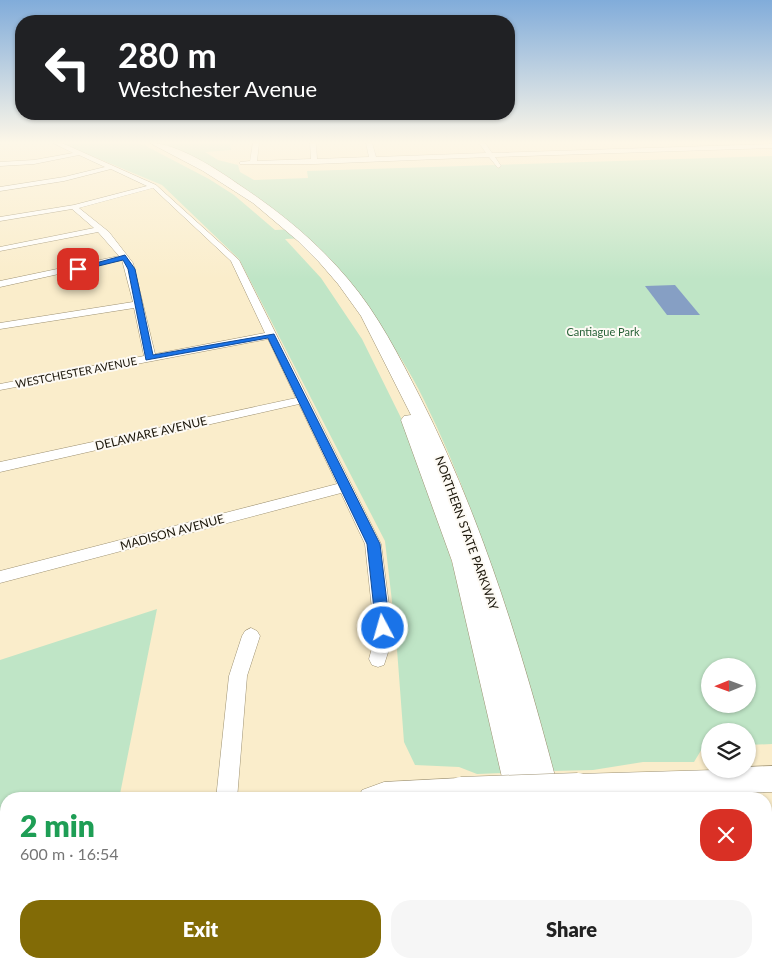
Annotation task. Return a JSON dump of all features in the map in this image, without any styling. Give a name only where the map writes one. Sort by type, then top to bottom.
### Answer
[{"type":"highway","name":"NORTHERN STATE PARKWAY","points":[[228,188],[290,232],[321,270],[346,303],[368,340],[413,426],[463,561],[500,702],[520,792]]},
{"type":"highway","name":"NORTHERN STATE PARKWAY","points":[[236,188],[290,232],[343,281],[387,348],[441,457],[467,526],[514,668],[544,792]]},
{"type":"main road","points":[[442,792],[772,779]]},
{"type":"street","points":[[0,219],[74,207],[146,188]]},
{"type":"street","points":[[156,188],[230,254],[373,544],[383,628],[383,640],[378,659]]},
{"type":"street","points":[[74,207],[125,257],[131,269],[150,358]]},
{"type":"street","points":[[0,249],[99,230]]},
{"type":"street","points":[[0,284],[125,257]]},
{"type":"street","points":[[0,326],[138,304]]},
{"type":"street","name":"WESTCHESTER AVENUE","points":[[0,387],[271,335]]},
{"type":"street","name":"DELAWARE AVENUE","points":[[0,467],[303,400]]},
{"type":"street","name":"MADISON AVENUE","points":[[0,577],[344,487]]},
{"type":"street","points":[[227,792],[238,676],[251,636]]},
{"type":"green space","name":"Cantiague Park","points":[[165,188],[223,188],[275,230],[296,229],[234,188],[772,188],[772,744],[756,745],[756,723],[701,723],[701,750],[694,762],[643,762],[593,770],[551,771],[496,582],[445,444],[424,400],[386,335],[307,238],[285,239],[321,278],[362,339],[404,424],[435,505],[472,631],[503,773],[477,774],[459,767],[415,765],[404,742],[396,636],[385,541],[239,259]]},
{"type":"green space","points":[[157,609],[120,792],[0,792],[0,660]]},
{"type":"water","points":[[675,285],[700,315],[667,315],[645,286]]},
{"type":"route","points":[[78,269],[125,257],[130,263],[150,358],[271,335],[373,544],[383,628]]}]
